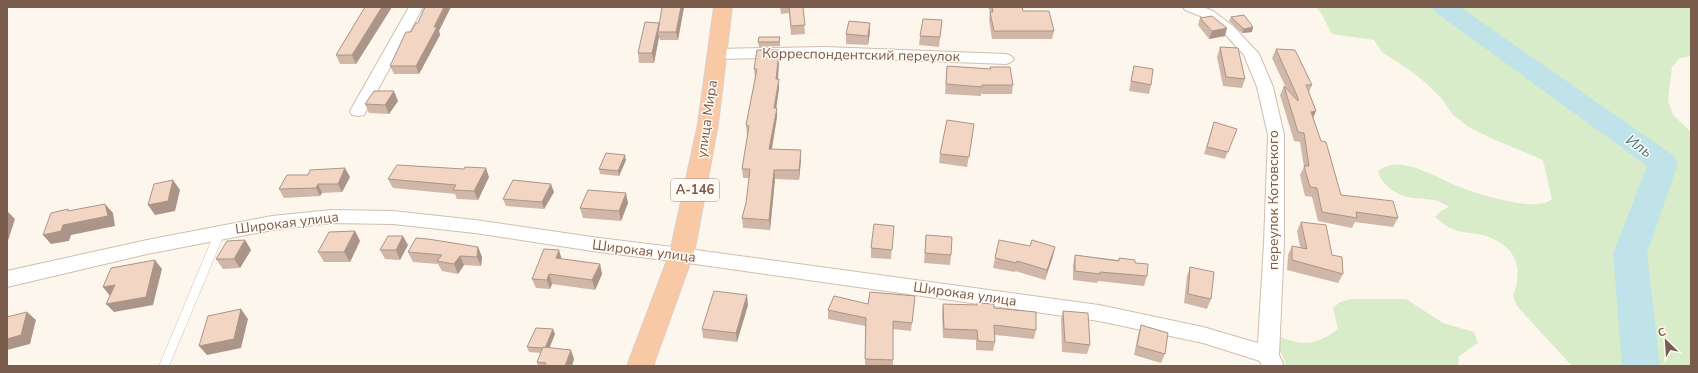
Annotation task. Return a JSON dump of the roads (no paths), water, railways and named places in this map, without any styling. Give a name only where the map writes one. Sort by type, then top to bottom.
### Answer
[{"type":"highway","name":"улица Мира","points":[[640,366],[681,255],[708,124],[723,7]]},
{"type":"street","points":[[358,111],[416,7]]},
{"type":"street","name":"переулок Котовского","points":[[1190,7],[1208,14],[1229,30],[1251,54],[1265,87],[1276,135],[1271,360]]},
{"type":"street","name":"Корреспондентский переулок","points":[[716,54],[825,52],[1006,59]]},
{"type":"street","name":"Широкая улица","points":[[7,279],[94,257],[220,232],[302,219],[350,216],[434,221],[632,251],[681,255],[1099,313],[1203,335],[1271,360]]},
{"type":"lane","points":[[164,366],[220,232]]},
{"type":"waterway","name":"Иль","points":[[1444,7],[1663,163],[1630,254],[1641,366]]}]
